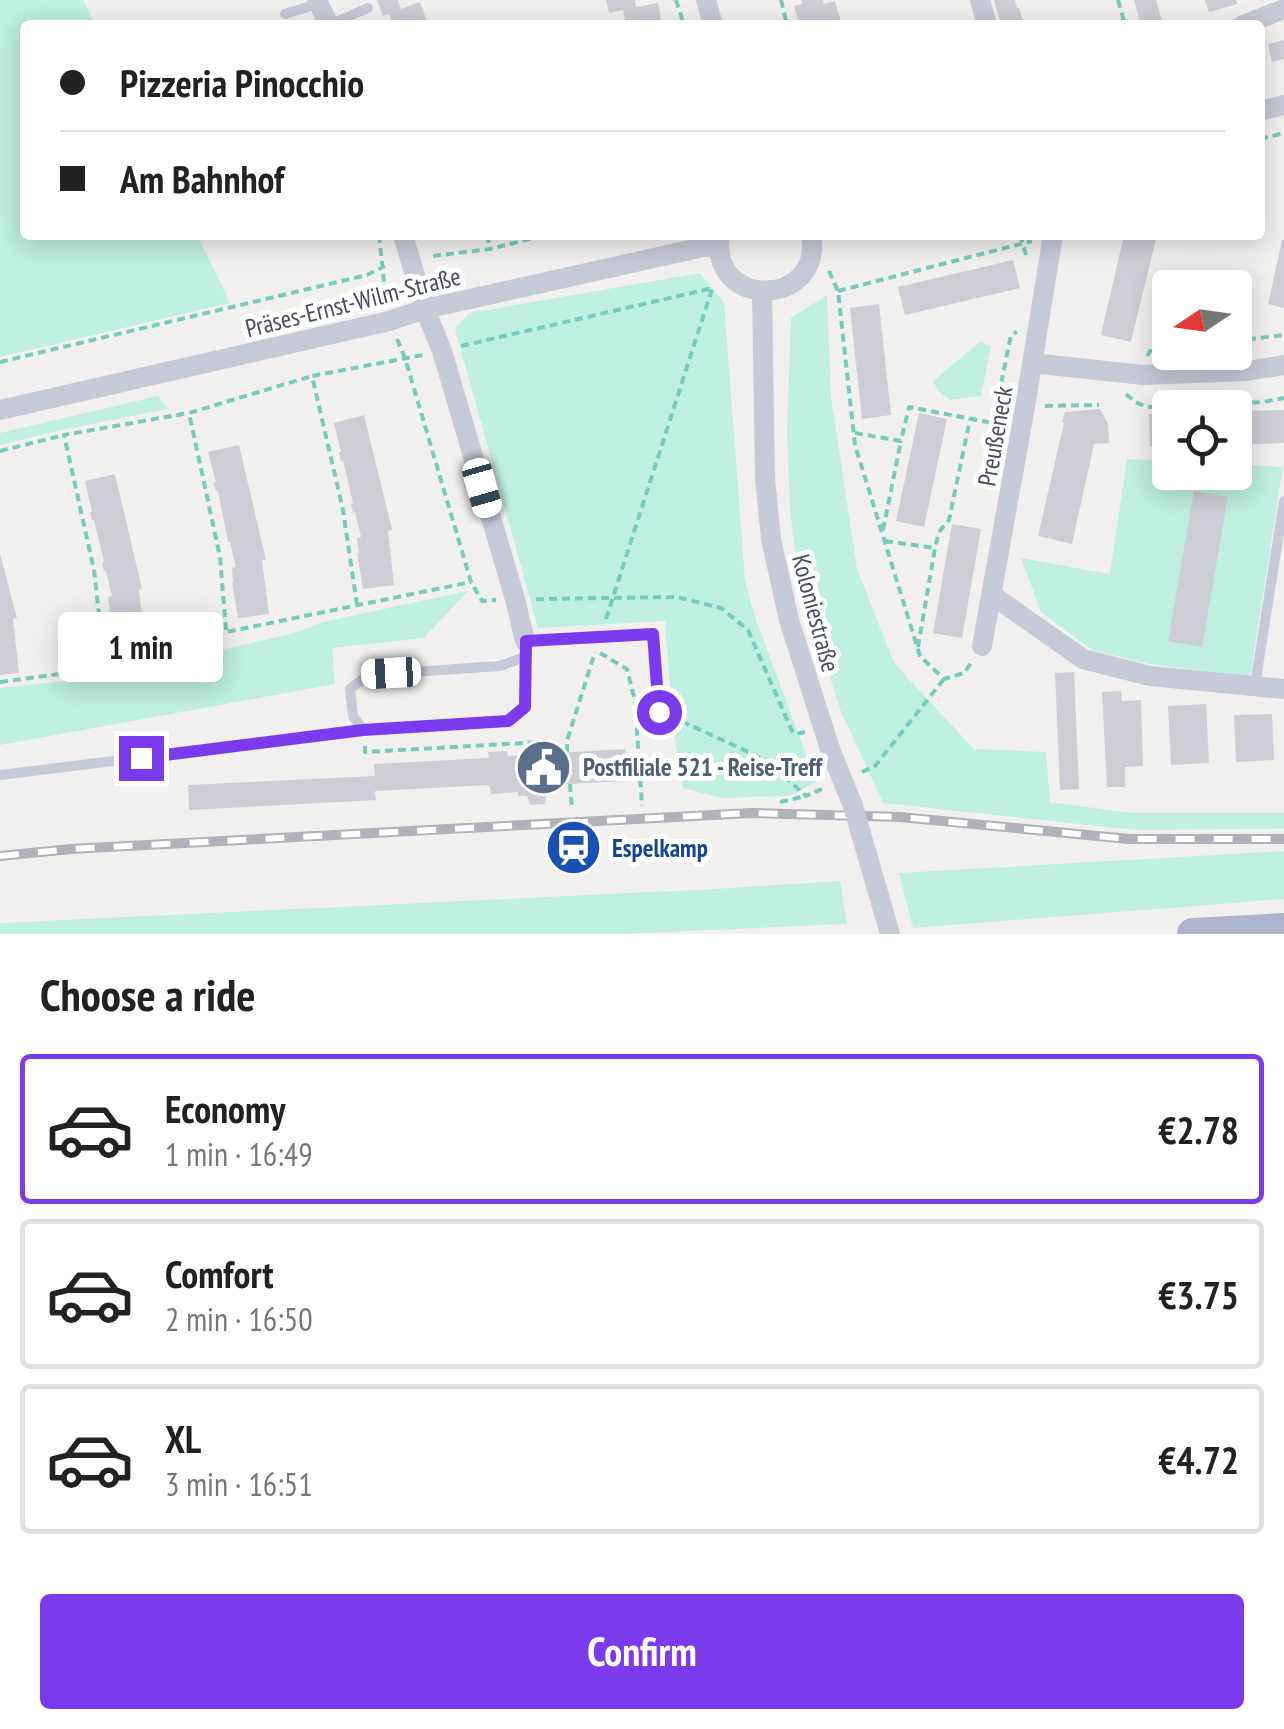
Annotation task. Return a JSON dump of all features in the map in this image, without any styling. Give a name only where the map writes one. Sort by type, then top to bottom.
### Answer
[{"type":"main road","points":[[1193,934],[1284,929]]},
{"type":"street","points":[[1256,20],[1284,9]]},
{"type":"street","points":[[404,240],[442,351],[515,599],[525,649]]},
{"type":"street","points":[[719,241],[722,263],[731,278],[745,288],[762,292],[778,290],[804,272],[811,258],[811,240]]},
{"type":"street","name":"Preußeneck","points":[[982,646],[1052,240]]},
{"type":"street","name":"Präses-Ernst-Wilm-Straße","points":[[0,410],[719,241]]},
{"type":"street","name":"Koloniestraße","points":[[762,292],[765,478],[771,539],[789,620],[853,806],[890,934]]},
{"type":"street","points":[[1032,362],[1143,375],[1247,371],[1284,365]]},
{"type":"street","points":[[992,594],[1083,659],[1150,676],[1284,689]]},
{"type":"lane","points":[[285,14],[318,2]]},
{"type":"lane","points":[[341,20],[368,8]]},
{"type":"lane","points":[[1254,686],[1284,501]]},
{"type":"lane","points":[[363,730],[353,716],[350,689],[368,674],[500,666],[525,649],[653,634],[659,712]]},
{"type":"lane","points":[[0,775],[363,730],[508,721],[525,707],[525,649]]},
{"type":"path","points":[[379,240],[389,321],[405,358],[471,582],[482,601],[678,596],[722,608],[748,630],[792,731],[804,732]]},
{"type":"path","points":[[487,240],[490,249]]},
{"type":"path","points":[[0,362],[368,275],[410,259],[490,249],[526,240]]},
{"type":"path","points":[[838,291],[1034,240]]},
{"type":"path","points":[[1022,242],[1027,260]]},
{"type":"path","points":[[828,267],[838,291],[855,446],[920,656],[944,679],[964,673],[982,646]]},
{"type":"path","points":[[600,638],[715,281]]},
{"type":"path","points":[[882,532],[908,406],[992,423],[1011,336],[1025,327]]},
{"type":"path","points":[[1252,339],[1284,335]]},
{"type":"path","points":[[1142,363],[1152,348]]},
{"type":"path","points":[[1118,371],[1121,389],[1147,407],[1284,398]]},
{"type":"path","points":[[0,450],[189,412],[312,376]]},
{"type":"path","points":[[1026,407],[1098,405]]},
{"type":"path","points":[[189,412],[220,557],[226,632]]},
{"type":"path","points":[[918,648],[935,548],[949,520],[970,419]]},
{"type":"path","points":[[854,432],[901,442]]},
{"type":"path","points":[[64,435],[94,570],[105,668]]},
{"type":"path","points":[[886,541],[935,548]]},
{"type":"path","points":[[0,682],[105,668],[226,632],[471,582]]},
{"type":"path","points":[[567,752],[567,741],[596,650],[627,669],[636,700],[642,806]]},
{"type":"path","points":[[363,730],[365,752],[540,742]]},
{"type":"path","points":[[570,784],[572,810]]},
{"type":"path","points":[[780,802],[806,796]]},
{"type":"green space","points":[[0,0],[83,0],[93,20],[20,20],[20,240],[199,240],[230,303],[0,357]]},
{"type":"green space","points":[[700,273],[724,303],[745,580],[816,782],[790,796],[722,798],[683,788],[673,728],[665,621],[538,628],[455,329],[469,313]]},
{"type":"green space","points":[[827,295],[831,397],[857,569],[894,663],[974,749],[1046,752],[1050,802],[1131,813],[1284,813],[1284,829],[1135,830],[883,803],[840,709],[799,580],[790,511],[787,431],[791,318]]},
{"type":"green space","points":[[980,342],[991,346],[981,396],[950,400],[933,381]]},
{"type":"green space","points":[[158,396],[167,409],[0,445],[0,433]]},
{"type":"green space","points":[[1127,459],[1152,460],[1152,490],[1252,490],[1252,465],[1283,467],[1250,677],[1149,664],[1092,650],[1041,612],[1021,558],[1110,574]]},
{"type":"green space","points":[[468,591],[424,638],[332,648],[335,684],[0,745],[0,688],[102,677]]},
{"type":"green space","points":[[1284,851],[1284,899],[913,928],[899,873]]},
{"type":"green space","points":[[840,881],[847,924],[619,934],[0,934],[0,923]]},
{"type":"building","points":[[377,0],[398,0],[401,9],[420,2],[426,20],[391,20],[389,14],[383,16]]},
{"type":"building","points":[[606,0],[635,0],[636,7],[658,3],[661,20],[625,20],[623,10],[609,13]]},
{"type":"building","points":[[801,0],[823,0],[824,4],[835,1],[841,20],[798,20],[794,6],[802,4]]},
{"type":"building","points":[[994,0],[1015,0],[1022,20],[1000,20]]},
{"type":"building","points":[[1134,0],[1156,0],[1162,20],[1140,20]]},
{"type":"building","points":[[1205,0],[1236,0],[1237,4],[1209,12]]},
{"type":"building","points":[[1284,40],[1284,59],[1272,62],[1268,44]]},
{"type":"building","points":[[1123,240],[1156,240],[1131,342],[1101,335]]},
{"type":"building","points":[[1284,240],[1284,308],[1268,304]]},
{"type":"building","points":[[1013,260],[1020,288],[905,315],[898,287]]},
{"type":"building","points":[[879,304],[891,415],[862,419],[850,308]]},
{"type":"building","points":[[1100,409],[1108,424],[1109,443],[1094,444],[1072,544],[1038,536],[1065,412]]},
{"type":"building","points":[[1284,410],[1284,443],[1252,444],[1252,411]]},
{"type":"building","points":[[919,413],[947,419],[924,527],[896,521]]},
{"type":"building","points":[[1152,414],[1152,447],[1150,447]]},
{"type":"building","points":[[364,415],[392,530],[388,531],[394,585],[363,589],[357,553],[357,538],[361,537],[334,423]]},
{"type":"building","points":[[239,445],[266,560],[262,560],[269,614],[238,618],[232,582],[232,568],[236,567],[208,452]]},
{"type":"building","points":[[115,474],[142,589],[139,590],[145,644],[114,647],[108,612],[108,597],[112,596],[85,481]]},
{"type":"building","points":[[1194,491],[1228,497],[1202,647],[1168,641]]},
{"type":"building","points":[[952,524],[981,529],[962,638],[933,633]]},
{"type":"building","points":[[0,554],[17,618],[13,619],[19,673],[0,675]]},
{"type":"building","points":[[1074,672],[1079,789],[1060,790],[1055,673]]},
{"type":"building","points":[[1121,691],[1122,701],[1141,700],[1143,766],[1125,767],[1125,787],[1107,787],[1102,692]]},
{"type":"building","points":[[1206,704],[1209,763],[1171,765],[1168,706]]},
{"type":"building","points":[[1272,714],[1274,760],[1236,762],[1234,715]]},
{"type":"building","points":[[625,749],[627,781],[548,785],[545,804],[530,805],[527,796],[518,796],[518,792],[491,794],[489,785],[375,791],[376,800],[189,810],[188,785],[375,776],[374,764],[489,758],[488,752],[507,751],[508,756]]},
{"type":"railway","points":[[0,856],[751,813],[900,817],[1129,839],[1284,839]]},
{"type":"place","name":"Postfiliale 521 - Reise-Treff","points":[[544,767]]},
{"type":"place","name":"Espelkamp","points":[[573,848]]},
{"type":"route","points":[[141,758],[363,730],[508,721],[525,707],[526,641],[653,634],[659,712]]}]
